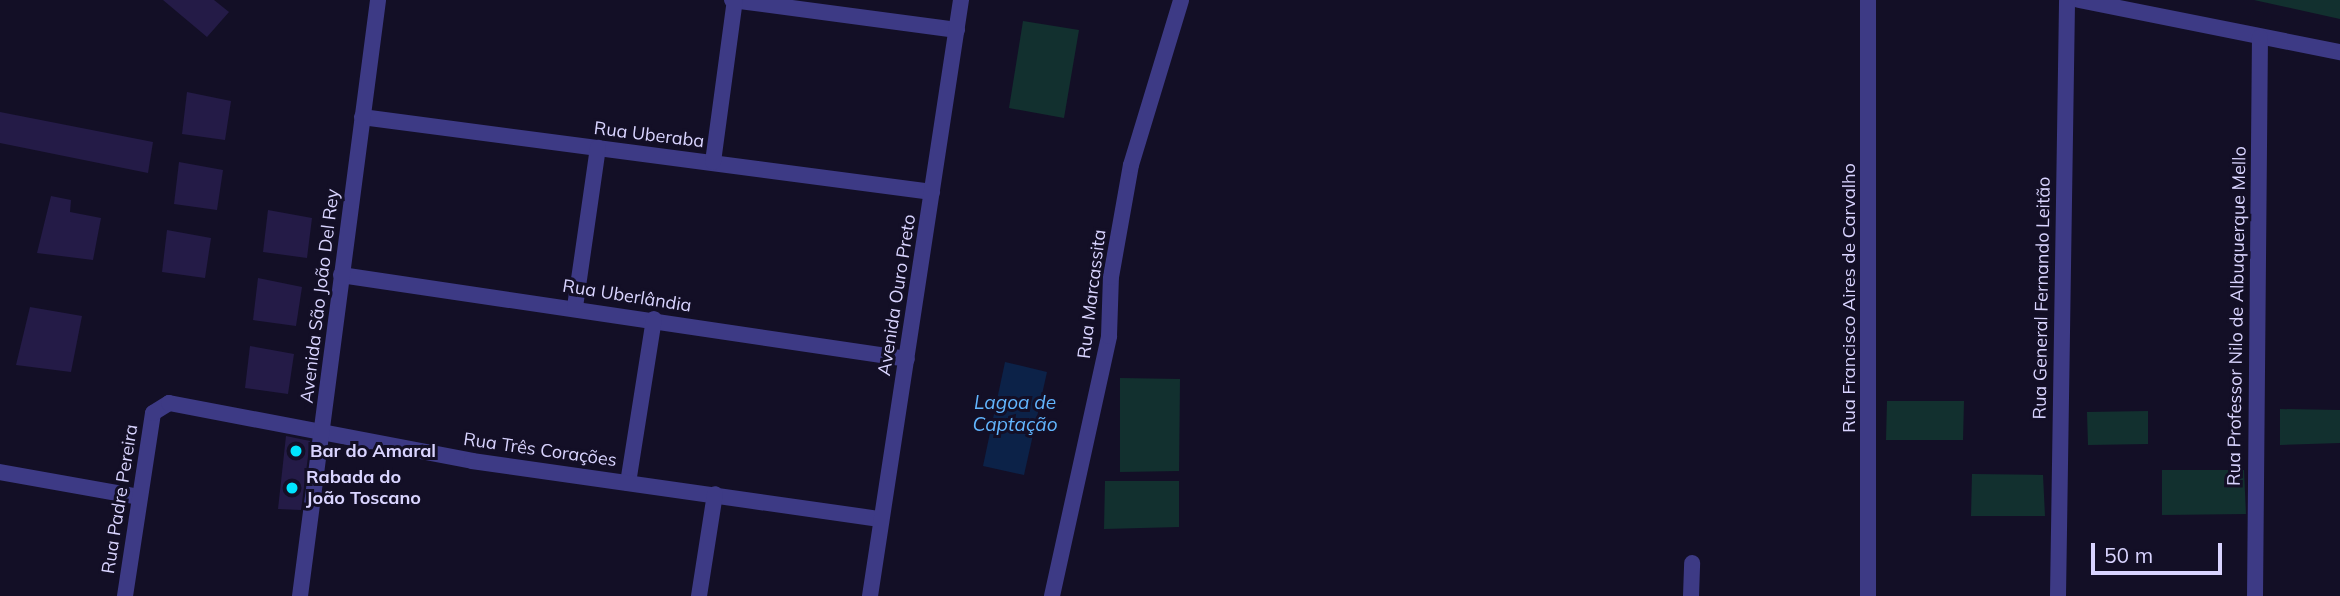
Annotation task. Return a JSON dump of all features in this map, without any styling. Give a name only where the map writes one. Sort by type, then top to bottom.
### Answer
[{"type":"street","name":"Avenida São João Del Rey","points":[[300,596],[378,0]]},
{"type":"street","points":[[713,162],[734,0],[957,30]]},
{"type":"street","name":"Avenida Ouro Preto","points":[[870,596],[961,0]]},
{"type":"street","name":"Rua Marcassita","points":[[1052,596],[1109,336],[1111,277],[1131,165],[1181,0]]},
{"type":"street","name":"Rua Francisco Aires de Carvalho","points":[[1868,0],[1868,596]]},
{"type":"street","name":"Rua General Fernando Leitão","points":[[2059,596],[2067,0]]},
{"type":"street","points":[[2079,0],[2340,52]]},
{"type":"street","name":"Rua Professor Nilo de Albuquerque Mello","points":[[2255,596],[2260,37]]},
{"type":"street","name":"Rua Uberaba","points":[[362,117],[932,192]]},
{"type":"street","points":[[575,307],[598,148]]},
{"type":"street","name":"Rua Uberlândia","points":[[341,275],[575,307],[906,359]]},
{"type":"street","points":[[628,483],[654,319]]},
{"type":"street","name":"Rua Três Corações","points":[[156,408],[169,402],[472,461],[880,519]]},
{"type":"street","name":"Rua Padre Pereira","points":[[125,596],[139,497],[156,408]]},
{"type":"street","points":[[0,472],[139,497]]},
{"type":"street","points":[[699,596],[715,494]]},
{"type":"street","points":[[1691,596],[1692,563]]},
{"type":"green space","points":[[2254,0],[2340,0],[2340,19]]},
{"type":"green space","points":[[1023,21],[1079,30],[1064,118],[1009,108]]},
{"type":"green space","points":[[1120,378],[1180,379],[1179,471],[1120,472]]},
{"type":"green space","points":[[1887,401],[1964,401],[1963,440],[1886,440]]},
{"type":"green space","points":[[2280,409],[2340,410],[2340,443],[2280,445]]},
{"type":"green space","points":[[2148,411],[2148,444],[2088,445],[2087,412]]},
{"type":"green space","points":[[2162,470],[2244,470],[2246,514],[2162,515]]},
{"type":"green space","points":[[1972,474],[2043,475],[2045,516],[1971,516]]},
{"type":"green space","points":[[1105,481],[1179,481],[1179,527],[1104,529]]},
{"type":"water","name":"Lagoa de Captação","points":[[1005,362],[1047,372],[1024,475],[983,466]]},
{"type":"building","points":[[163,0],[214,0],[229,12],[207,37]]},
{"type":"building","points":[[187,92],[231,101],[225,140],[182,134]]},
{"type":"building","points":[[0,112],[153,142],[148,173],[0,143]]},
{"type":"building","points":[[179,162],[223,170],[217,210],[174,204]]},
{"type":"building","points":[[51,196],[71,200],[70,212],[101,218],[93,260],[37,253]]},
{"type":"building","points":[[268,210],[312,218],[307,258],[263,252]]},
{"type":"building","points":[[167,230],[211,238],[205,278],[162,272]]},
{"type":"building","points":[[258,278],[302,287],[296,326],[253,320]]},
{"type":"building","points":[[30,307],[82,316],[71,372],[16,365]]},
{"type":"building","points":[[250,346],[294,354],[288,394],[245,388]]},
{"type":"building","name":"Rabada do João Toscano","points":[[286,436],[310,441],[301,510],[278,509]]},
{"type":"place","name":"Bar do Amaral","points":[[296,451]]},
{"type":"place","name":"Rabada do João Toscano","points":[[292,488]]}]
